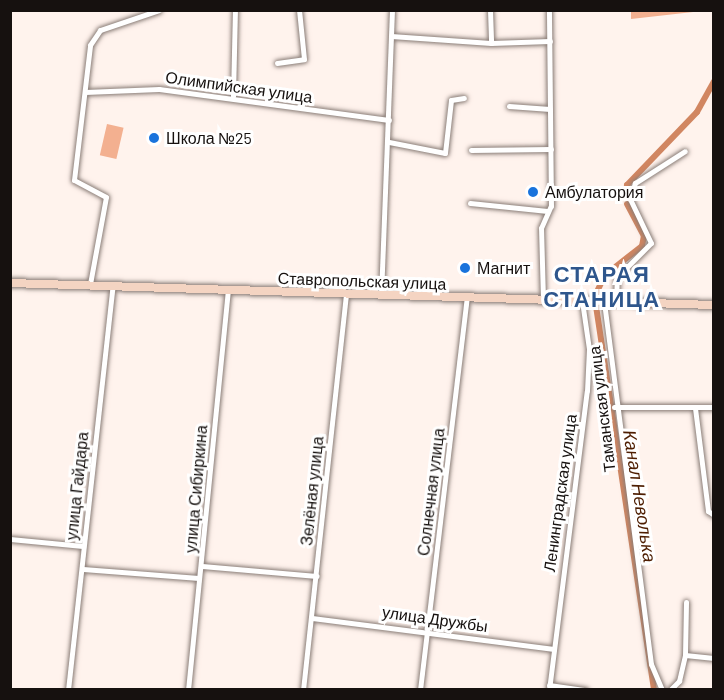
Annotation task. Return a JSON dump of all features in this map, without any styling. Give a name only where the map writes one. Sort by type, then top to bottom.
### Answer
[{"type":"main road","name":"Ставропольская улица","points":[[10,283],[714,305]]},
{"type":"street","points":[[90,284],[106,197],[74,180],[93,37],[159,10]]},
{"type":"street","points":[[233,96],[236,10]]},
{"type":"street","points":[[277,63],[304,59],[299,10]]},
{"type":"street","points":[[381,296],[392,10]]},
{"type":"street","points":[[490,10],[491,43]]},
{"type":"street","points":[[543,299],[541,228],[548,211],[551,148],[549,10]]},
{"type":"street","points":[[391,36],[491,43],[550,41]]},
{"type":"street","name":"Олимпийская улица","points":[[85,92],[159,89],[233,96],[389,120]]},
{"type":"street","points":[[388,142],[444,153],[452,100],[464,98]]},
{"type":"street","points":[[509,106],[550,110]]},
{"type":"street","points":[[471,150],[551,148]]},
{"type":"street","points":[[615,302],[617,277],[651,243],[630,199],[635,183],[685,151]]},
{"type":"street","points":[[470,203],[548,211]]},
{"type":"street","name":"улица Гайдара","points":[[68,690],[113,285]]},
{"type":"street","name":"улица Сибиркина","points":[[188,690],[228,290]]},
{"type":"street","name":"Зелёная улица","points":[[303,690],[346,295]]},
{"type":"street","name":"Солнечная улица","points":[[420,690],[423,630],[448,478],[466,298]]},
{"type":"street","name":"Ленинградская улица","points":[[549,687],[587,391],[590,349],[584,301]]},
{"type":"street","name":"Таманская улица","points":[[603,301],[614,407],[651,664],[662,690]]},
{"type":"street","points":[[614,407],[714,407]]},
{"type":"street","points":[[695,408],[712,515]]},
{"type":"street","points":[[10,538],[83,546]]},
{"type":"street","points":[[202,566],[317,576]]},
{"type":"street","points":[[83,569],[199,578]]},
{"type":"street","points":[[670,690],[679,681],[685,655],[686,602]]},
{"type":"street","name":"улица Дружбы","points":[[312,618],[423,630],[554,649]]},
{"type":"street","points":[[685,655],[714,658]]},
{"type":"street","points":[[549,687],[586,690]]},
{"type":"shaded area","points":[[631,11],[702,11],[631,19]]},
{"type":"shaded area","points":[[107,124],[124,128],[116,159],[100,155]]},
{"type":"waterway","name":"Канал Неволька","points":[[627,194],[627,185],[697,112],[714,81]]},
{"type":"waterway","name":"Канал Неволька","points":[[595,296],[605,275],[642,246],[644,236],[627,204]]},
{"type":"waterway","name":"Канал Неволька","points":[[596,306],[654,690]]},
{"type":"place","name":"Школа №25","points":[[154,138]]},
{"type":"place","name":"Амбулатория","points":[[533,192]]},
{"type":"place","name":"Магнит","points":[[465,268]]},
{"type":"district","name":"СТАРАЯ СТАНИЦА","points":[[602,286]]}]
